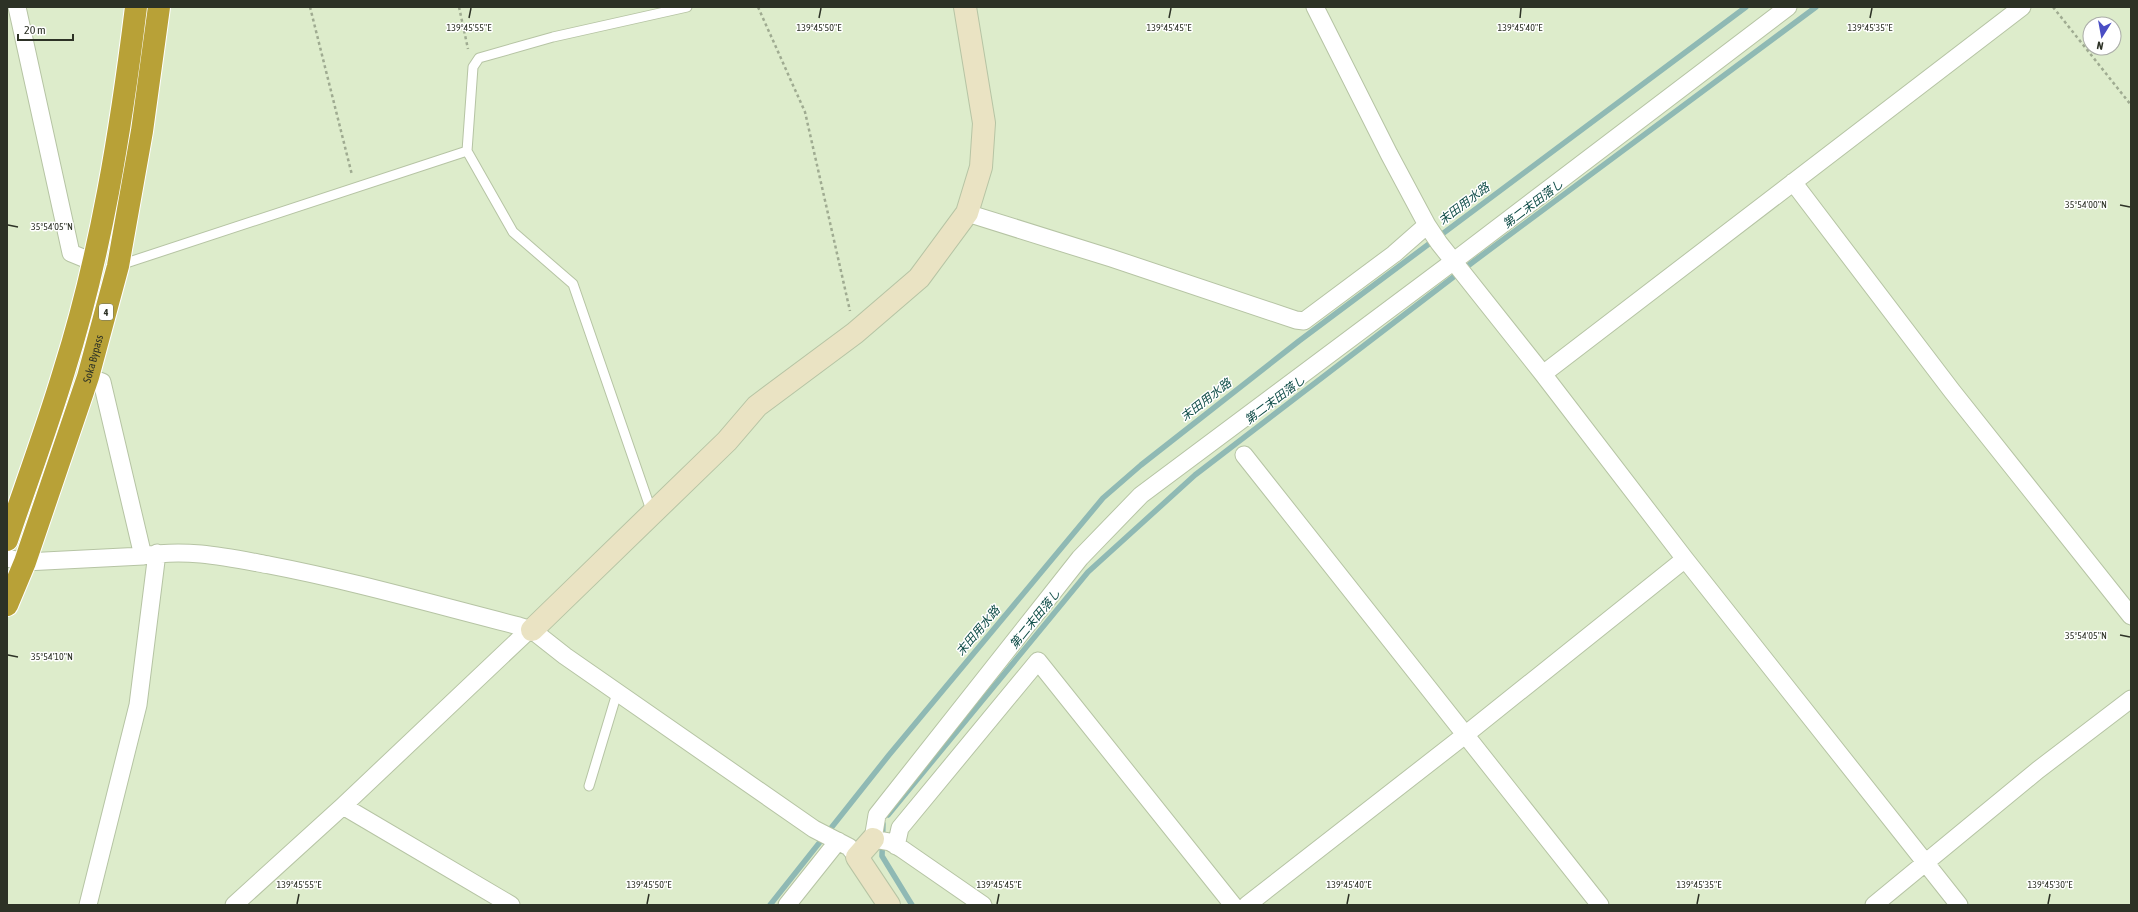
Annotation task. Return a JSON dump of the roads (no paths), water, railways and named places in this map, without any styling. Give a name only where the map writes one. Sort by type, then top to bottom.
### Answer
[{"type":"highway","name":"Soka Bypass","points":[[7,540],[65,371],[93,262],[119,129],[136,7]]},
{"type":"highway","name":"Soka Bypass","points":[[7,605],[16,560],[88,377],[118,266],[142,131],[159,7]]},
{"type":"street","points":[[17,7],[71,253],[93,262]]},
{"type":"street","points":[[234,905],[343,806],[652,515],[726,442],[757,406],[854,333],[919,278],[967,213],[981,167],[984,123],[965,7]]},
{"type":"street","points":[[1315,7],[1389,154],[1427,225],[1685,559],[1959,905]]},
{"type":"street","points":[[857,857],[873,839],[877,815],[1080,558],[1141,495],[1454,261],[1788,7]]},
{"type":"street","points":[[1543,374],[2022,7]]},
{"type":"street","points":[[1793,182],[1952,391],[2131,616]]},
{"type":"street","points":[[967,213],[1097,253],[1296,320],[1304,321],[1394,254],[1427,225]]},
{"type":"street","points":[[88,377],[102,382],[150,554],[138,705],[88,905]]},
{"type":"street","points":[[1244,455],[1600,905]]},
{"type":"street","points":[[16,560],[203,553],[311,573],[530,630],[617,693],[814,829],[849,847],[889,905]]},
{"type":"street","points":[[1247,905],[1465,735],[1685,559]]},
{"type":"street","points":[[896,846],[900,828],[1038,661],[1233,905]]},
{"type":"street","points":[[1874,905],[1927,863],[2038,770],[2131,699]]},
{"type":"street","points":[[343,806],[511,905]]},
{"type":"street","points":[[873,839],[890,842],[983,905]]},
{"type":"street","points":[[787,905],[838,841]]},
{"type":"lane","points":[[652,515],[573,284],[513,232],[467,151],[473,67],[479,58],[531,43],[687,7]]},
{"type":"lane","points":[[118,266],[467,151]]},
{"type":"lane","points":[[588,786],[617,693]]},
{"type":"waterway","name":"末田用水路","points":[[770,905],[889,755],[1103,498],[1141,465],[1299,341],[1746,7]]},
{"type":"waterway","name":"第二末田落し","points":[[888,815],[1088,572],[1195,475],[1473,262],[1816,7]]},
{"type":"waterway","name":"第二末田落し","points":[[883,824],[882,856],[912,905]]}]
